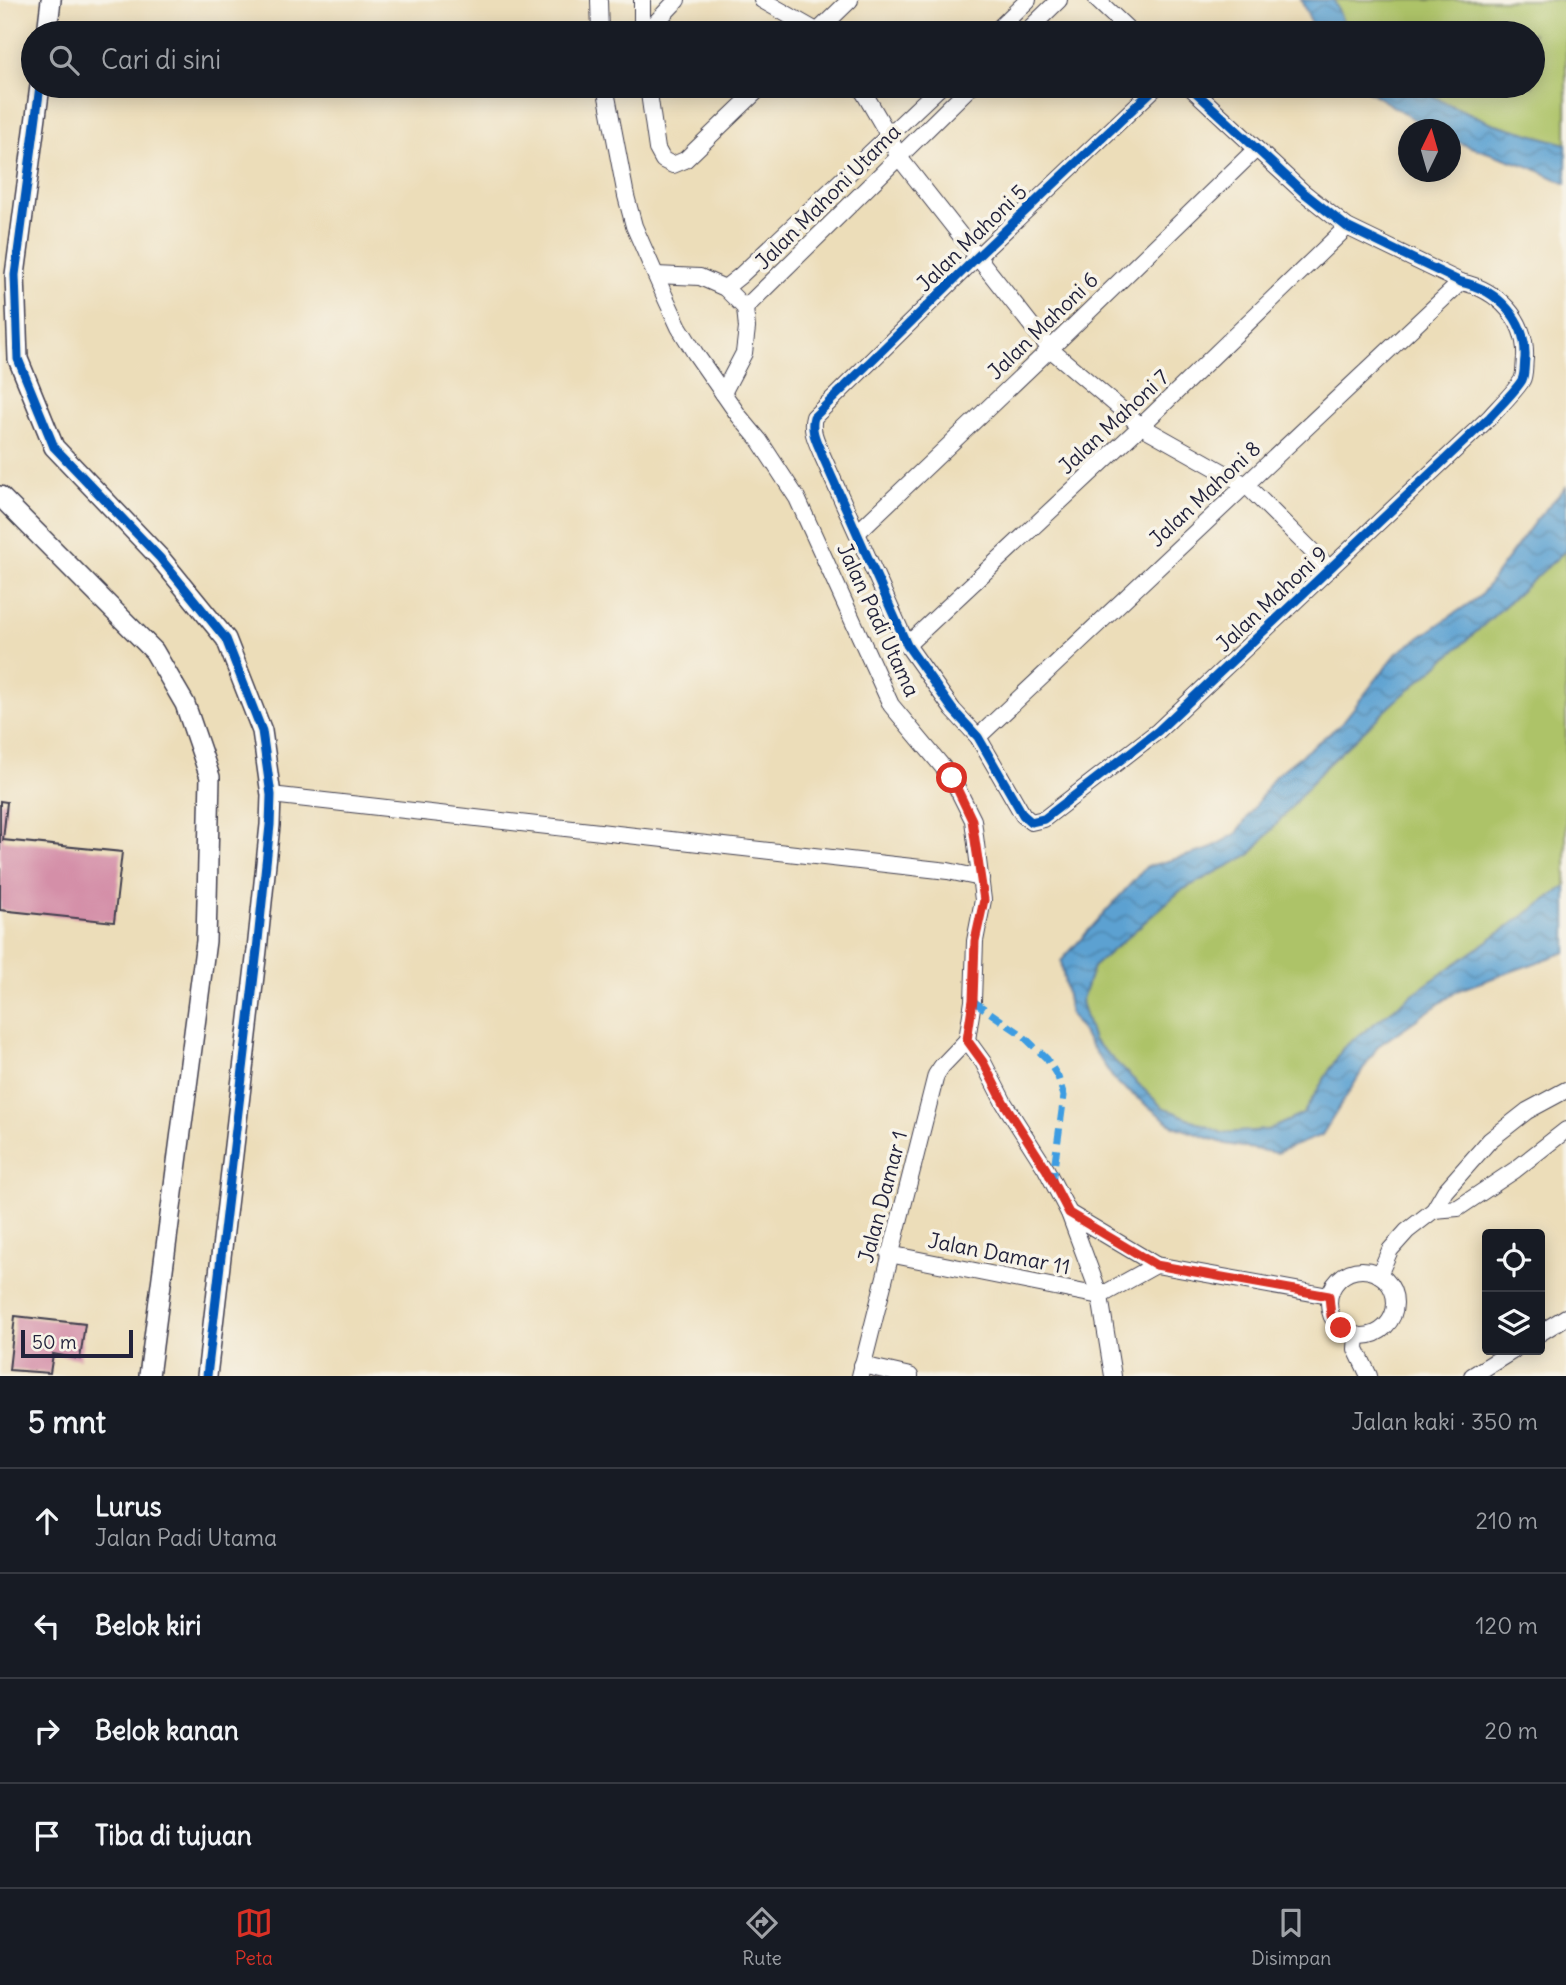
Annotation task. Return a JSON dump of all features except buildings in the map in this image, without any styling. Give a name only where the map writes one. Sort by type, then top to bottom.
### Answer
[{"type":"street","points":[[48,21],[51,0]]},
{"type":"street","points":[[599,0],[600,21]]},
{"type":"street","points":[[642,0],[643,21]]},
{"type":"street","points":[[656,21],[677,0]]},
{"type":"street","points":[[762,0],[798,21]]},
{"type":"street","points":[[830,21],[850,0]]},
{"type":"street","points":[[1006,21],[1028,0]]},
{"type":"street","points":[[1037,21],[1059,0]]},
{"type":"street","points":[[1097,0],[1119,21]]},
{"type":"street","points":[[38,98],[15,275],[18,359],[54,447],[160,558],[226,639],[262,732],[271,795],[257,950],[207,1376]]},
{"type":"street","name":"Jalan Padi Utama","points":[[608,98],[634,226],[679,327],[797,498],[891,705],[952,778],[972,820],[984,900],[975,941],[973,1000],[967,1040]]},
{"type":"street","points":[[651,98],[657,149],[663,160],[673,164],[685,160],[750,98]]},
{"type":"street","points":[[867,98],[898,156],[1050,349],[1141,426],[1246,485],[1330,569]]},
{"type":"street","name":"Jalan Mahoni Utama","points":[[725,288],[929,98]]},
{"type":"street","name":"Jalan Mahoni Utama","points":[[745,308],[958,98]]},
{"type":"street","name":"Jalan Mahoni 5","points":[[858,532],[813,432],[814,417],[1144,98]]},
{"type":"street","points":[[1202,98],[1303,192],[1347,227],[1461,282]]},
{"type":"street","name":"Jalan Mahoni 6","points":[[858,532],[1256,149]]},
{"type":"street","name":"Jalan Mahoni 7","points":[[907,645],[1141,426],[1347,227]]},
{"type":"street","points":[[656,275],[699,277],[725,288],[745,308],[747,328],[744,353],[723,393]]},
{"type":"street","name":"Jalan Mahoni 9","points":[[978,737],[1023,815],[1031,822],[1044,819],[1158,731],[1330,569],[1490,417],[1522,380],[1525,348],[1513,313],[1486,291],[1473,284],[1461,282]]},
{"type":"street","name":"Jalan Mahoni 8","points":[[978,737],[1461,282]]},
{"type":"street","points":[[0,496],[154,651],[186,705],[210,777],[206,941],[149,1376]]},
{"type":"street","points":[[858,532],[907,645],[953,710],[978,737]]},
{"type":"street","points":[[271,795],[948,872],[981,878]]},
{"type":"street","points":[[967,1040],[983,1062],[1069,1213],[1100,1296],[1113,1376]]},
{"type":"street","name":"Jalan Damar 1","points":[[861,1371],[936,1075],[967,1040]]},
{"type":"street","points":[[1379,1275],[1390,1250],[1407,1231],[1434,1210],[1444,1191],[1490,1140],[1527,1111],[1566,1090]]},
{"type":"street","points":[[1434,1210],[1458,1208],[1515,1170],[1566,1130]]},
{"type":"street","points":[[1069,1213],[1156,1265],[1329,1296]]},
{"type":"street","name":"Jalan Damar 11","points":[[890,1254],[1100,1296]]},
{"type":"street","points":[[1100,1296],[1156,1265]]},
{"type":"street","points":[[1365,1271],[1379,1275],[1388,1283],[1394,1296],[1394,1310],[1390,1321],[1381,1330],[1369,1336],[1357,1335],[1341,1328],[1331,1316],[1329,1296],[1340,1278],[1347,1273],[1365,1271]]},
{"type":"street","points":[[1545,1330],[1566,1317]]},
{"type":"street","points":[[1357,1335],[1356,1349],[1369,1376]]},
{"type":"street","points":[[1472,1376],[1506,1355]]},
{"type":"street","points":[[861,1371],[910,1376]]},
{"type":"green space","points":[[1334,0],[1566,0],[1566,144],[1492,123],[1437,98],[1545,98],[1545,21],[1343,21]]},
{"type":"green space","points":[[1566,550],[1566,886],[1410,996],[1343,1048],[1303,1114],[1268,1130],[1222,1133],[1162,1107],[1093,1040],[1081,1002],[1093,967],[1180,891],[1251,854],[1325,767]]},
{"type":"water","points":[[1301,0],[1334,0],[1343,21],[1311,21]]},
{"type":"water","points":[[1380,98],[1437,98],[1492,123],[1566,144],[1566,184],[1533,168],[1461,143],[1461,119],[1414,119]]},
{"type":"water","points":[[1566,487],[1566,550],[1325,767],[1251,854],[1180,891],[1093,967],[1081,1002],[1093,1040],[1162,1107],[1222,1133],[1268,1130],[1303,1114],[1343,1048],[1410,996],[1566,886],[1566,952],[1459,990],[1378,1046],[1322,1135],[1276,1153],[1226,1144],[1174,1126],[1115,1081],[1070,1014],[1061,961],[1146,867],[1207,850],[1237,833],[1275,776],[1341,724],[1397,653],[1480,596],[1536,520]]},
{"type":"marked path","points":[[973,1001],[1021,1034],[1047,1059],[1058,1077],[1064,1096],[1052,1183]]},
{"type":"cycle path","points":[[38,98],[15,275],[18,359],[54,447],[160,558],[226,639],[262,731],[271,795],[257,950],[207,1376]]},
{"type":"cycle path","points":[[1144,98],[976,258],[814,417],[813,422],[822,455],[907,645],[953,710],[978,737],[1023,815],[1031,822],[1044,819],[1158,731],[1490,417],[1524,375],[1525,358],[1521,331],[1508,309],[1498,300],[1487,292],[1347,227],[1303,192],[1202,98]]},
{"type":"route","points":[[952,778],[972,820],[984,900],[975,941],[973,1000],[967,1040],[983,1062],[1069,1213],[1156,1265],[1329,1296],[1331,1316],[1341,1328]]}]
